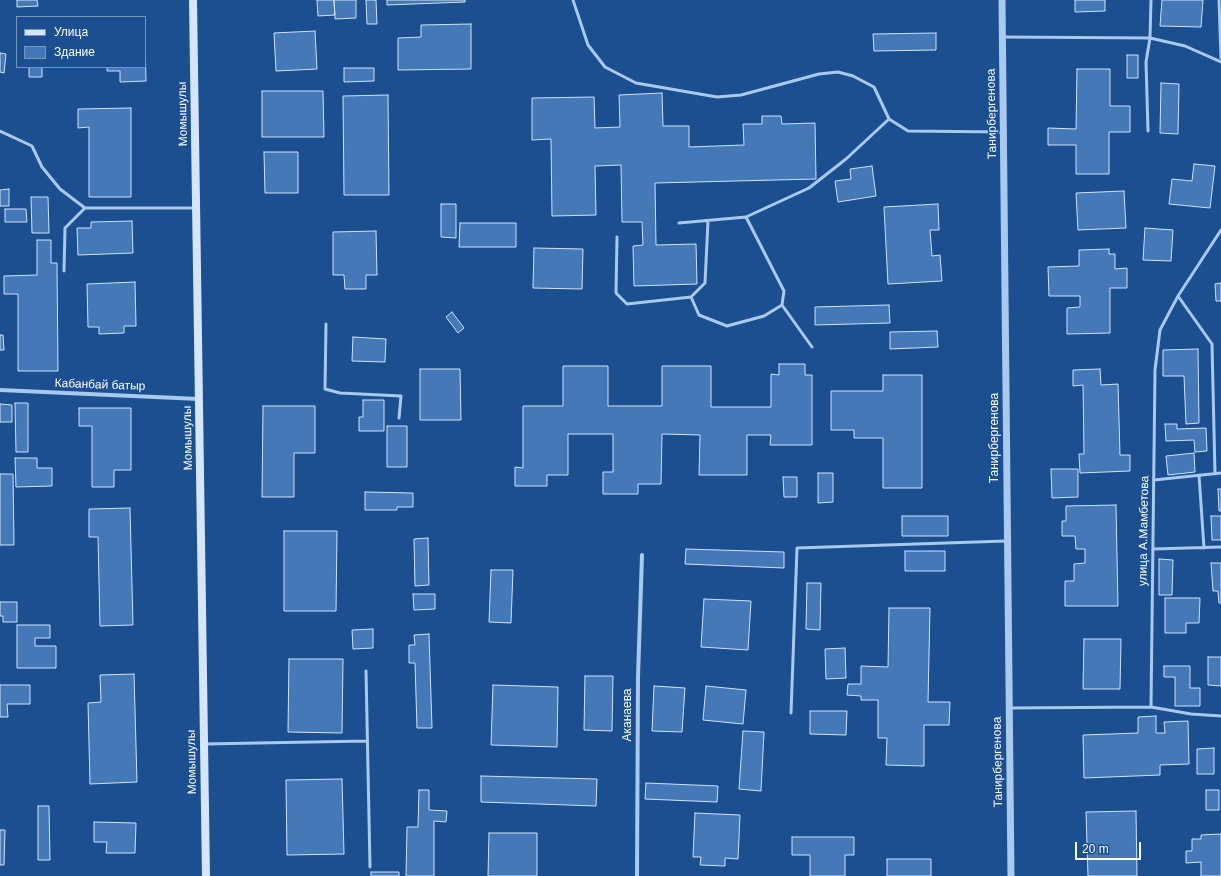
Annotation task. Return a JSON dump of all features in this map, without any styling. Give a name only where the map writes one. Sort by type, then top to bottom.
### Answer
[{"type":"main road","name":"Момышулы","points":[[193,0],[206,876]]},
{"type":"street","name":"Танирбергенова","points":[[1002,0],[1008,708],[1011,876]]},
{"type":"street","name":"Кабанбай батыр","points":[[0,390],[200,399]]},
{"type":"street","name":"Аканаева","points":[[637,876],[638,677],[642,555]]},
{"type":"lane","points":[[573,0],[588,45],[605,67],[636,83],[717,97],[742,96],[819,74],[838,72],[853,76],[874,87],[889,119],[908,131],[1003,132]]},
{"type":"lane","points":[[1148,131],[1146,62],[1150,38],[1151,0]]},
{"type":"lane","points":[[1219,0],[1221,58]]},
{"type":"lane","points":[[1002,37],[1150,38],[1184,46],[1221,62]]},
{"type":"lane","points":[[679,223],[746,217],[809,188],[846,159],[889,119]]},
{"type":"lane","points":[[0,131],[32,146],[42,167],[60,189],[85,208],[197,208]]},
{"type":"lane","points":[[64,270],[65,228],[85,208]]},
{"type":"lane","points":[[746,217],[784,292],[782,305],[812,347]]},
{"type":"lane","points":[[617,237],[616,292],[627,304],[691,297],[706,283],[708,221]]},
{"type":"lane","name":"улица А.Мамбетова","points":[[1151,707],[1155,370],[1160,330],[1178,296],[1221,230]]},
{"type":"lane","points":[[1178,296],[1212,344],[1215,474]]},
{"type":"lane","points":[[691,297],[699,315],[727,326],[764,316],[782,305]]},
{"type":"lane","points":[[326,324],[325,390],[340,393],[401,396],[399,418]]},
{"type":"lane","points":[[1154,480],[1221,473]]},
{"type":"lane","points":[[1199,475],[1204,548]]},
{"type":"lane","points":[[791,713],[797,548],[1007,541]]},
{"type":"lane","points":[[1153,549],[1221,547]]},
{"type":"lane","points":[[366,671],[370,867]]},
{"type":"lane","points":[[1008,708],[1151,707],[1191,714],[1221,716]]},
{"type":"lane","points":[[204,744],[368,741]]},
{"type":"building","points":[[17,0],[37,0],[38,6],[17,7]]},
{"type":"building","points":[[317,0],[334,0],[335,15],[318,16]]},
{"type":"building","points":[[334,0],[356,0],[356,18],[335,19]]},
{"type":"building","points":[[366,0],[376,0],[377,24],[367,24]]},
{"type":"building","points":[[387,0],[465,0],[465,2],[387,5]]},
{"type":"building","points":[[1075,0],[1105,0],[1105,11],[1075,12]]},
{"type":"building","points":[[1162,0],[1203,0],[1201,27],[1160,26]]},
{"type":"building","points":[[471,24],[471,69],[398,70],[398,38],[421,37],[421,25]]},
{"type":"building","points":[[315,31],[317,69],[276,71],[274,33]]},
{"type":"building","points":[[936,33],[936,50],[874,51],[873,34]]},
{"type":"building","points":[[0,53],[6,54],[4,73],[0,72]]},
{"type":"building","points":[[1127,55],[1138,55],[1138,78],[1127,78]]},
{"type":"building","points":[[29,68],[42,68],[42,77],[29,77]]},
{"type":"building","points":[[107,68],[146,68],[146,81],[120,82],[120,71],[107,71]]},
{"type":"building","points":[[344,68],[374,68],[374,81],[344,82]]},
{"type":"building","points":[[1077,69],[1110,69],[1110,106],[1130,106],[1130,132],[1109,132],[1109,174],[1076,174],[1076,145],[1048,145],[1048,128],[1076,129]]},
{"type":"building","points":[[1161,83],[1179,84],[1178,134],[1160,133]]},
{"type":"building","points":[[262,91],[323,91],[324,137],[262,137]]},
{"type":"building","points":[[662,93],[663,126],[689,126],[689,147],[744,145],[743,124],[762,124],[762,116],[781,116],[782,124],[815,123],[816,179],[655,183],[656,245],[696,244],[697,284],[634,286],[633,246],[643,245],[642,222],[622,222],[621,165],[595,166],[596,215],[552,216],[551,139],[532,140],[532,98],[594,97],[595,128],[620,127],[619,95]]},
{"type":"building","points":[[388,95],[389,195],[344,195],[343,96]]},
{"type":"building","points":[[131,108],[131,197],[89,197],[89,127],[78,128],[78,109]]},
{"type":"building","points":[[264,152],[298,152],[298,193],[265,193]]},
{"type":"building","points":[[1194,164],[1215,166],[1210,208],[1169,204],[1172,179],[1192,181]]},
{"type":"building","points":[[872,166],[876,196],[838,202],[835,181],[851,179],[850,169]]},
{"type":"building","points":[[9,189],[9,206],[0,206],[0,190]]},
{"type":"building","points":[[1124,191],[1126,228],[1078,230],[1076,193]]},
{"type":"building","points":[[31,197],[48,197],[49,233],[32,233]]},
{"type":"building","points":[[441,204],[456,204],[456,238],[441,237]]},
{"type":"building","points":[[938,204],[939,230],[930,230],[932,256],[940,255],[942,281],[888,284],[884,207]]},
{"type":"building","points":[[5,209],[26,209],[27,222],[5,222]]},
{"type":"building","points":[[132,221],[133,253],[78,255],[77,228],[91,228],[91,222]]},
{"type":"building","points":[[460,223],[516,223],[516,247],[459,247]]},
{"type":"building","points":[[1145,228],[1173,230],[1171,261],[1143,260]]},
{"type":"building","points":[[376,231],[377,275],[366,275],[366,289],[345,289],[344,275],[333,275],[333,232]]},
{"type":"building","points":[[37,240],[51,240],[51,263],[57,263],[58,371],[18,371],[18,294],[4,294],[4,276],[37,275]]},
{"type":"building","points":[[534,248],[583,249],[582,289],[533,288]]},
{"type":"building","points":[[1109,249],[1109,254],[1115,254],[1115,269],[1127,268],[1127,288],[1110,288],[1110,333],[1067,334],[1067,308],[1080,307],[1080,296],[1049,296],[1048,267],[1079,266],[1079,250]]},
{"type":"building","points":[[135,282],[136,326],[124,326],[124,333],[99,334],[99,327],[88,327],[87,284]]},
{"type":"building","points":[[1221,283],[1221,301],[1216,301],[1215,284]]},
{"type":"building","points":[[889,305],[890,323],[815,325],[815,307]]},
{"type":"building","points":[[452,312],[464,328],[458,333],[446,317]]},
{"type":"building","points":[[937,331],[938,347],[890,349],[890,332]]},
{"type":"building","points":[[0,335],[3,335],[4,350],[0,350]]},
{"type":"building","points":[[353,337],[386,339],[385,362],[352,361]]},
{"type":"building","points":[[1198,349],[1199,423],[1186,424],[1184,376],[1163,376],[1163,350]]},
{"type":"building","points":[[779,364],[805,364],[805,375],[812,375],[812,445],[770,445],[771,435],[747,435],[747,475],[699,475],[700,435],[662,434],[661,484],[638,484],[638,494],[603,494],[603,472],[613,472],[613,434],[568,434],[568,475],[547,475],[547,486],[515,486],[515,467],[523,468],[523,406],[563,406],[563,366],[608,366],[608,406],[662,406],[662,366],[711,366],[711,407],[771,407],[771,374],[779,375]]},
{"type":"building","points":[[420,369],[460,369],[461,420],[420,420]]},
{"type":"building","points":[[1100,369],[1101,385],[1118,384],[1120,455],[1130,455],[1130,471],[1080,473],[1079,454],[1084,454],[1083,385],[1073,386],[1073,370]]},
{"type":"building","points":[[883,375],[922,375],[922,488],[883,488],[883,438],[854,438],[854,430],[831,430],[831,391],[883,391]]},
{"type":"building","points":[[363,400],[384,400],[384,431],[359,431],[359,417],[363,417]]},
{"type":"building","points":[[15,403],[28,403],[28,452],[16,452]]},
{"type":"building","points":[[0,404],[12,405],[12,422],[0,422]]},
{"type":"building","points":[[263,406],[315,406],[315,453],[294,453],[294,497],[262,497]]},
{"type":"building","points":[[79,408],[131,408],[131,470],[114,470],[114,487],[92,487],[92,426],[79,426]]},
{"type":"building","points":[[1165,424],[1177,424],[1177,429],[1206,428],[1207,451],[1195,452],[1194,440],[1166,441]]},
{"type":"building","points":[[387,426],[407,426],[407,467],[387,467]]},
{"type":"building","points":[[1194,453],[1195,472],[1168,475],[1166,456]]},
{"type":"building","points":[[15,458],[37,458],[37,468],[52,468],[52,486],[16,487]]},
{"type":"building","points":[[1051,469],[1078,469],[1078,497],[1052,498]]},
{"type":"building","points":[[818,473],[833,473],[833,502],[818,503]]},
{"type":"building","points":[[0,474],[13,474],[14,545],[0,545]]},
{"type":"building","points":[[783,477],[797,477],[797,497],[784,497]]},
{"type":"building","points":[[1218,489],[1221,489],[1221,511],[1219,511]]},
{"type":"building","points":[[365,492],[413,493],[413,507],[397,507],[397,510],[365,510]]},
{"type":"building","points":[[1116,505],[1118,606],[1065,606],[1065,581],[1074,581],[1074,564],[1085,563],[1085,549],[1076,549],[1075,536],[1062,536],[1062,521],[1066,521],[1066,506]]},
{"type":"building","points":[[130,508],[133,625],[100,626],[98,537],[89,537],[89,509]]},
{"type":"building","points":[[902,516],[948,516],[948,536],[902,536]]},
{"type":"building","points":[[1211,516],[1221,516],[1221,540],[1212,540]]},
{"type":"building","points":[[284,531],[337,531],[336,611],[284,611]]},
{"type":"building","points":[[428,538],[429,585],[415,586],[414,539]]},
{"type":"building","points":[[686,549],[784,552],[784,568],[685,564]]},
{"type":"building","points":[[905,551],[945,551],[945,571],[905,571]]},
{"type":"building","points":[[1159,559],[1173,560],[1172,595],[1159,595]]},
{"type":"building","points":[[1211,563],[1221,563],[1221,603],[1219,603],[1218,591],[1213,591]]},
{"type":"building","points":[[491,570],[513,570],[511,623],[489,622]]},
{"type":"building","points":[[807,583],[821,583],[820,630],[806,629]]},
{"type":"building","points":[[413,594],[435,594],[435,609],[414,610]]},
{"type":"building","points":[[1165,598],[1200,598],[1199,623],[1186,623],[1186,633],[1165,633]]},
{"type":"building","points":[[704,599],[751,601],[748,650],[701,647]]},
{"type":"building","points":[[0,602],[17,602],[17,622],[3,622],[3,616],[0,616]]},
{"type":"building","points":[[889,608],[930,608],[928,702],[950,702],[949,725],[924,725],[924,766],[886,765],[887,738],[878,738],[878,700],[861,700],[861,696],[847,695],[848,684],[861,684],[861,666],[888,667]]},
{"type":"building","points":[[17,625],[50,625],[50,638],[35,638],[35,646],[56,646],[56,668],[17,668]]},
{"type":"building","points":[[373,629],[373,648],[353,649],[352,630]]},
{"type":"building","points":[[429,634],[432,728],[417,728],[415,663],[409,663],[409,645],[415,645],[414,635]]},
{"type":"building","points":[[1084,639],[1121,639],[1120,689],[1083,689]]},
{"type":"building","points":[[845,648],[846,678],[826,679],[825,649]]},
{"type":"building","points":[[1208,657],[1221,657],[1221,686],[1208,685]]},
{"type":"building","points":[[289,659],[343,659],[342,733],[288,732]]},
{"type":"building","points":[[1164,666],[1190,666],[1190,688],[1200,688],[1200,706],[1175,706],[1175,677],[1164,677]]},
{"type":"building","points":[[134,674],[137,782],[90,784],[88,703],[101,702],[100,675]]},
{"type":"building","points":[[585,676],[613,676],[612,731],[584,730]]},
{"type":"building","points":[[0,685],[30,685],[30,704],[7,704],[8,717],[0,717]]},
{"type":"building","points":[[493,685],[558,687],[557,747],[491,745]]},
{"type":"building","points":[[654,686],[685,688],[682,732],[652,731]]},
{"type":"building","points":[[706,686],[746,690],[743,724],[703,720]]},
{"type":"building","points":[[810,711],[847,711],[846,735],[810,734]]},
{"type":"building","points":[[1156,716],[1156,733],[1165,733],[1164,722],[1188,721],[1189,764],[1160,765],[1160,775],[1084,778],[1083,735],[1138,733],[1138,717]]},
{"type":"building","points":[[743,731],[764,732],[761,791],[739,789]]},
{"type":"building","points":[[1214,748],[1214,774],[1197,774],[1197,749]]},
{"type":"building","points":[[481,776],[597,779],[596,806],[481,802]]},
{"type":"building","points":[[342,779],[344,854],[287,855],[286,780]]},
{"type":"building","points":[[646,783],[718,786],[717,802],[645,799]]},
{"type":"building","points":[[419,790],[429,790],[429,810],[447,811],[446,822],[434,821],[434,876],[406,876],[407,827],[418,827]]},
{"type":"building","points":[[1206,790],[1219,790],[1219,810],[1206,810]]},
{"type":"building","points":[[38,806],[49,806],[50,860],[38,860]]},
{"type":"building","points":[[1136,811],[1137,876],[1088,876],[1086,812]]},
{"type":"building","points":[[695,813],[740,815],[738,859],[725,858],[725,866],[700,865],[701,857],[693,857]]},
{"type":"building","points":[[94,822],[136,823],[135,853],[106,853],[107,842],[94,842]]},
{"type":"building","points":[[0,830],[5,830],[4,865],[0,865]]},
{"type":"building","points":[[489,833],[537,833],[537,876],[488,876]]},
{"type":"building","points":[[1221,834],[1221,876],[1201,876],[1201,862],[1186,863],[1186,851],[1192,851],[1192,839],[1201,839],[1201,835]]},
{"type":"building","points":[[792,837],[854,837],[854,855],[845,855],[845,876],[810,876],[810,855],[792,855]]},
{"type":"building","points":[[887,859],[931,859],[931,876],[887,876]]},
{"type":"building","points":[[371,872],[399,872],[399,876],[371,876]]}]
